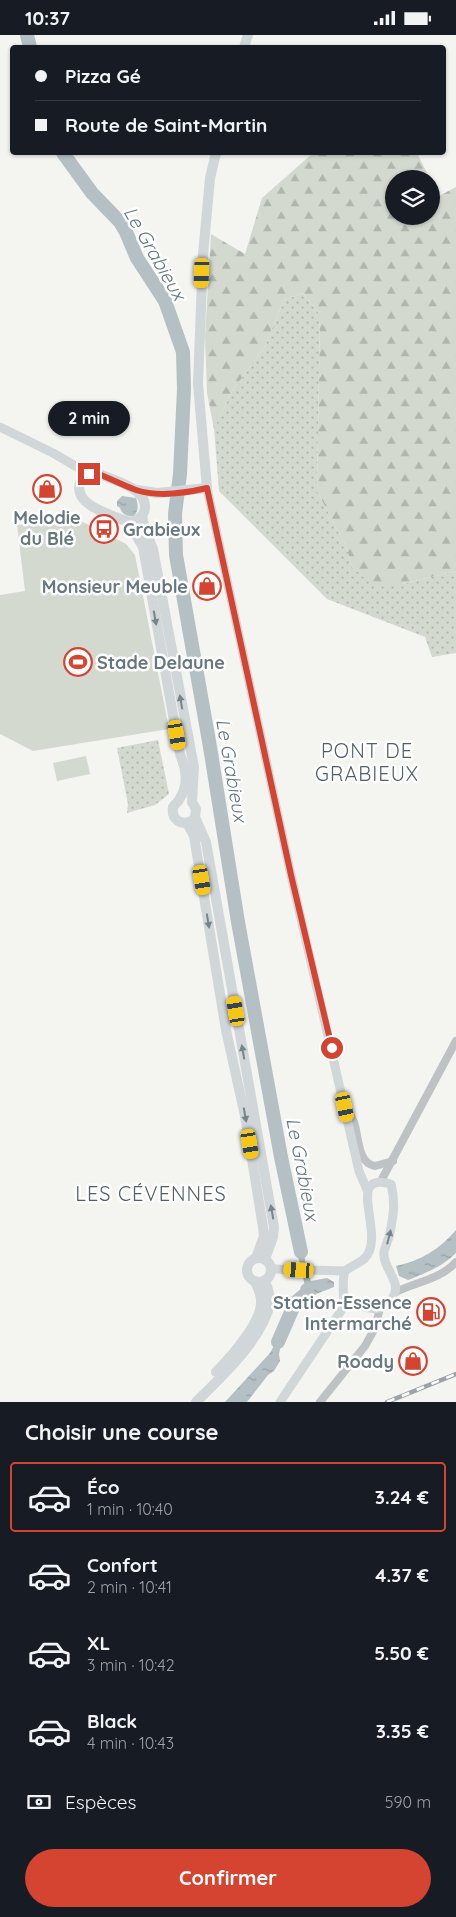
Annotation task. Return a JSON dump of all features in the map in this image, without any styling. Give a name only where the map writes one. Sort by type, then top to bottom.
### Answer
[{"type":"main road","points":[[216,155],[210,178],[203,255],[198,384],[207,488],[291,875],[359,1171],[374,1185],[391,1184],[394,1197],[394,1216],[384,1253],[386,1263],[396,1283],[396,1292],[387,1305],[370,1309],[353,1303],[345,1296]]},
{"type":"main road","points":[[0,427],[54,453],[85,477]]},
{"type":"main road","points":[[142,516],[135,521],[128,522],[88,504],[79,493],[85,477],[96,473],[137,490],[157,493],[195,491],[207,488]]},
{"type":"main road","points":[[137,490],[142,495],[145,504],[142,516],[145,530],[153,549],[194,767],[192,802],[196,809],[191,820],[226,1030],[245,1116],[263,1227],[264,1236],[261,1258]]},
{"type":"main road","points":[[145,504],[157,493]]},
{"type":"main road","points":[[128,522],[142,547],[180,754],[185,769],[186,782],[180,800],[173,807],[172,814],[177,821],[191,820]]},
{"type":"main road","points":[[180,800],[184,799],[192,802]]},
{"type":"main road","points":[[261,1258],[274,1269],[328,1271],[344,1274],[365,1258],[371,1246],[372,1230],[366,1197],[374,1185]]},
{"type":"main road","points":[[196,1402],[236,1362],[254,1338],[270,1302],[260,1281],[248,1274],[247,1269],[248,1264],[261,1258]]},
{"type":"main road","points":[[260,1281],[269,1277],[274,1269]]},
{"type":"main road","points":[[280,1402],[343,1308],[345,1296],[344,1274]]},
{"type":"main road","points":[[187,1402],[231,1357],[246,1337],[262,1301],[260,1281]]},
{"type":"main road","points":[[343,1308],[353,1303]]},
{"type":"street","points":[[374,1185],[392,1163],[456,1041]]},
{"type":"street","points":[[345,1107],[353,1121],[362,1155],[366,1162],[375,1166],[392,1163]]},
{"type":"street","points":[[391,1184],[392,1163]]},
{"type":"street","points":[[396,1292],[437,1276],[456,1262]]},
{"type":"street","points":[[320,1402],[365,1346],[373,1332],[380,1308]]},
{"type":"street","points":[[370,1309],[375,1323]]},
{"type":"green space","points":[[311,155],[418,155],[426,170],[385,170],[385,225],[440,225],[440,195],[456,187],[456,571],[402,584],[377,584],[353,569],[346,546],[317,491],[320,315],[303,293],[284,300],[264,348],[232,391],[214,429],[207,393],[205,336],[211,234],[245,254],[262,198]]},
{"type":"green space","points":[[303,293],[320,315],[317,491],[346,546],[353,569],[377,583],[402,584],[456,571],[456,653],[432,657],[425,637],[327,599],[219,491],[214,428],[232,391],[264,348],[284,300]]},
{"type":"green space","name":"Stade Delaune","points":[[77,519],[126,544],[135,555],[169,729],[33,751],[0,734],[0,595],[25,591],[17,525]]},
{"type":"green space","points":[[158,740],[169,794],[155,805],[127,813],[128,804],[117,748]]},
{"type":"green space","points":[[86,756],[90,774],[57,781],[53,763]]},
{"type":"water","points":[[122,496],[136,498],[138,507],[134,516],[125,515],[117,506],[117,501]]},
{"type":"water","points":[[456,1230],[456,1253],[451,1258],[411,1279],[408,1280],[399,1276],[396,1266],[413,1261],[429,1253]]},
{"type":"water","points":[[301,1234],[311,1281],[327,1278],[334,1282],[334,1287],[316,1294],[310,1303],[303,1305],[296,1302],[298,1296],[306,1290],[298,1256],[297,1235]]},
{"type":"water","points":[[285,1325],[279,1354],[280,1361],[274,1371],[268,1375],[247,1402],[225,1402],[270,1353]]},
{"type":"waterway","name":"Le Grabieux","points":[[27,35],[30,45]]},
{"type":"waterway","name":"Le Grabieux","points":[[64,155],[92,193],[120,222],[137,258],[165,301],[183,352],[184,389],[180,474],[175,514],[176,555],[210,747],[238,922],[281,1157],[301,1252]]},
{"type":"waterway","name":"Le Grabieux","points":[[278,1342],[295,1303],[307,1293],[307,1290]]},
{"type":"railway","points":[[387,1402],[456,1374]]},
{"type":"place","name":"Melodie du Blé","points":[[47,489]]},
{"type":"place","name":"Grabieux","points":[[104,529]]},
{"type":"place","name":"Monsieur Meuble","points":[[207,586]]},
{"type":"place","name":"Stade Delaune","points":[[78,662]]},
{"type":"place","name":"Station-Essence Intermarché","points":[[431,1312]]},
{"type":"place","name":"Roady","points":[[413,1361]]},
{"type":"district","name":"PONT DE GRABIEUX","points":[[367,762]]},
{"type":"district","name":"LES CÉVENNES","points":[[151,1193]]},
{"type":"route","points":[[89,474],[96,473],[147,493],[195,491],[207,488],[291,875],[332,1048]]}]
